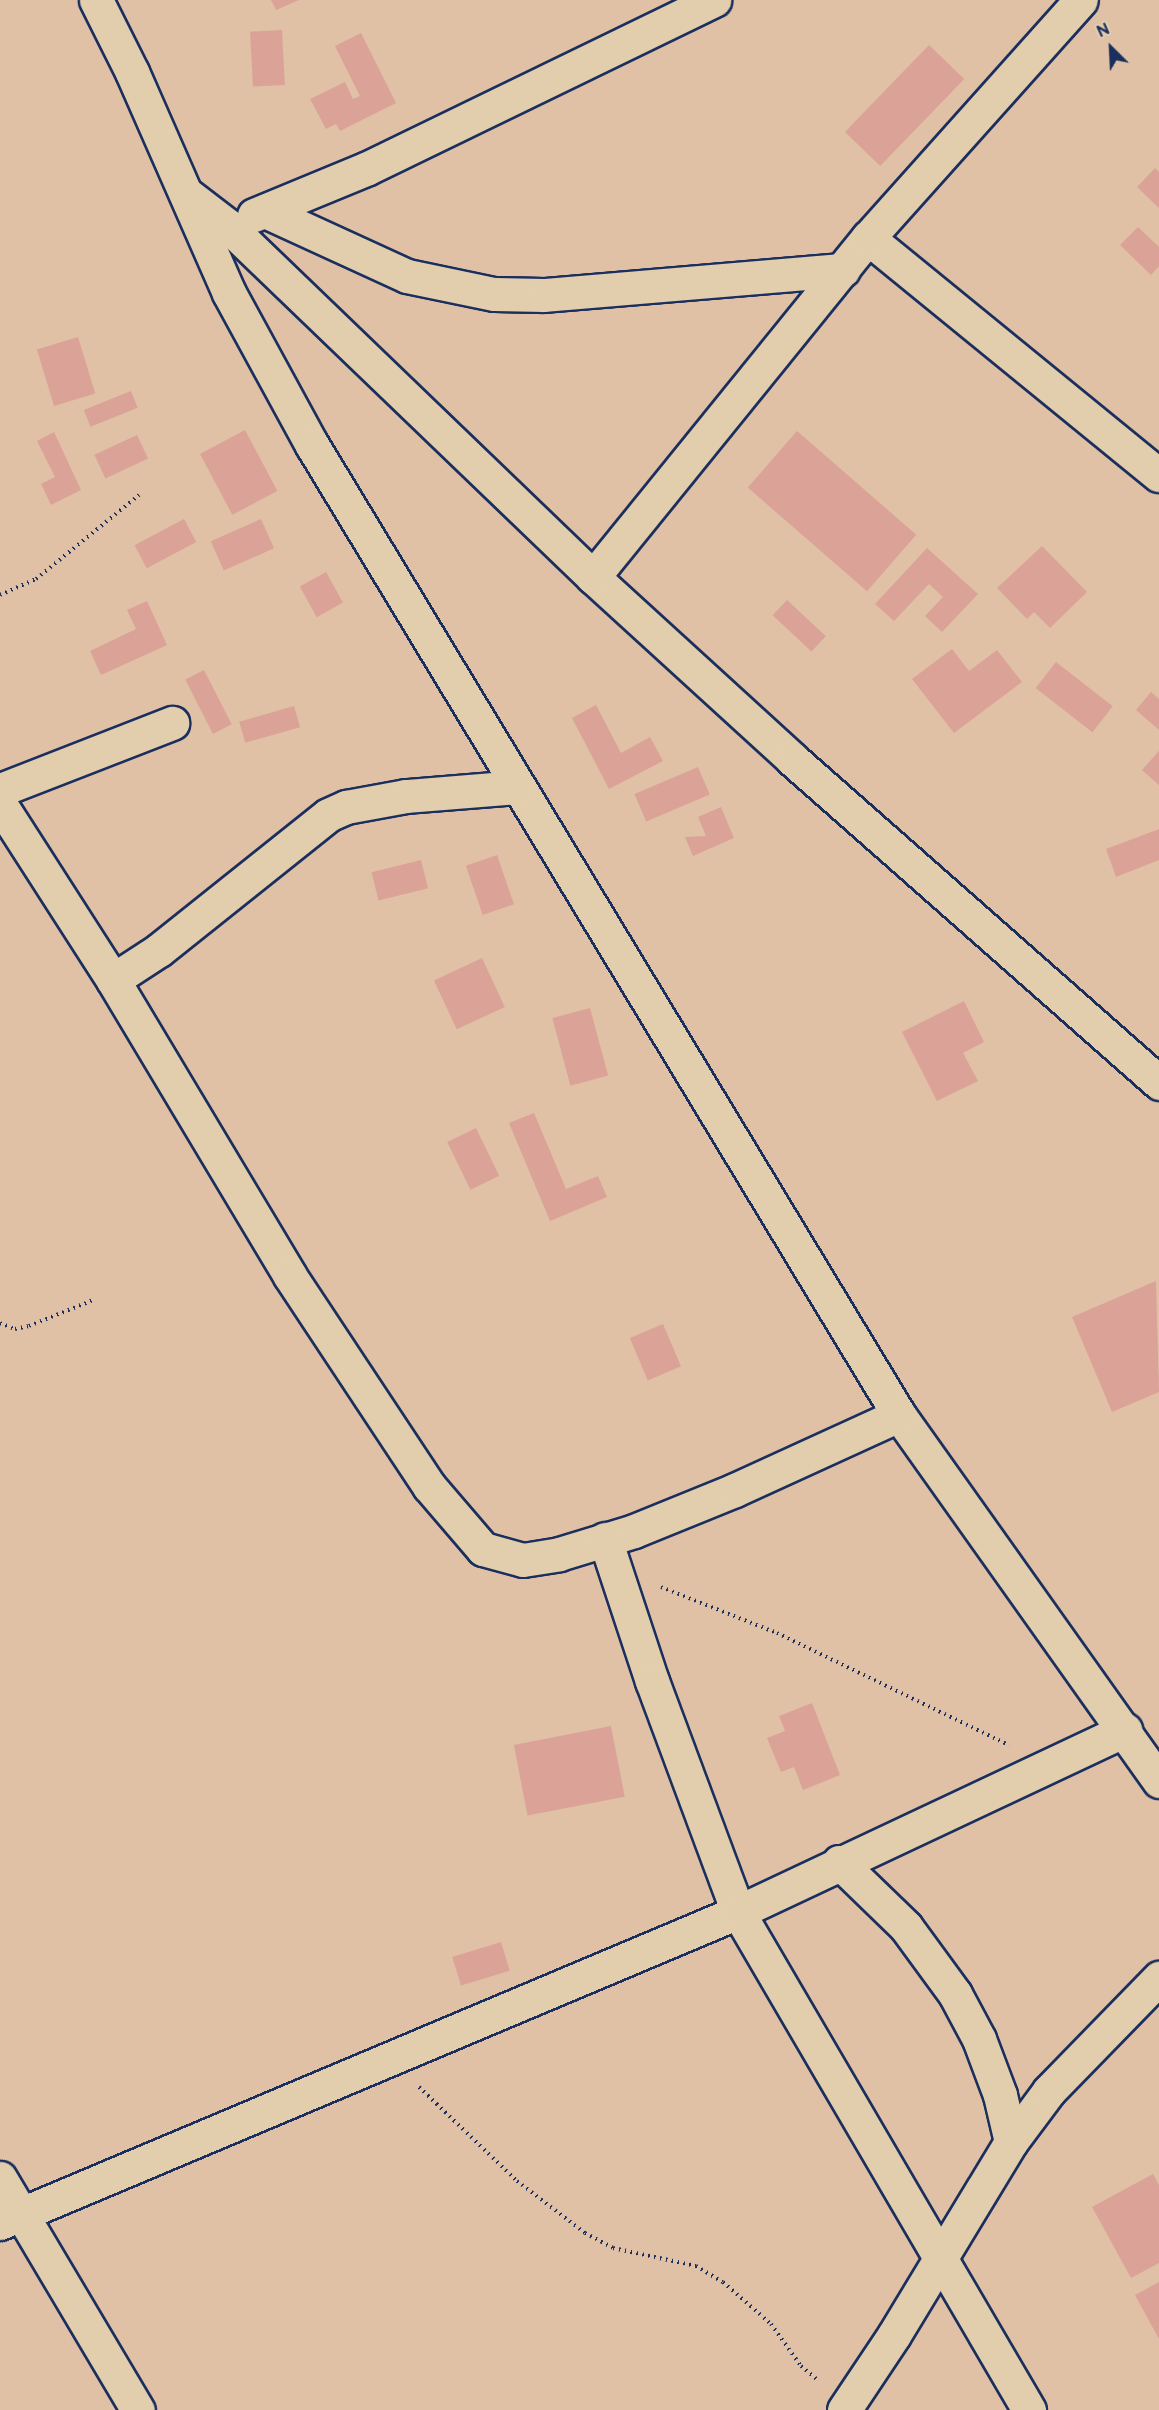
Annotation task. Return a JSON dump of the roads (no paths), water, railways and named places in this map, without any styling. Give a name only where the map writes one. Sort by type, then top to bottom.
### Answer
[{"type":"street","points":[[96,0],[229,293],[312,446],[899,1415],[1125,1730],[1159,1781]]},
{"type":"street","points":[[227,225],[368,168],[714,0]]},
{"type":"street","points":[[593,577],[868,238],[1081,0]]},
{"type":"street","points":[[184,192],[227,225],[593,577],[792,759],[1159,1083]]},
{"type":"street","points":[[265,211],[408,276],[494,294],[544,295],[843,270]]},
{"type":"street","points":[[868,238],[1159,475]]},
{"type":"street","points":[[0,790],[172,723]]},
{"type":"street","points":[[113,980],[159,950],[328,815],[346,807],[406,796],[517,787]]},
{"type":"street","points":[[0,804],[113,980],[290,1276],[429,1486],[472,1540],[496,1556],[524,1560],[605,1539],[735,1490],[899,1415]]},
{"type":"street","points":[[605,1539],[738,1912],[1029,2410]]},
{"type":"street","points":[[11,2218],[738,1912],[839,1862],[1125,1730]]},
{"type":"street","points":[[839,1862],[906,1927],[956,1994],[983,2048],[1000,2095],[1011,2142]]},
{"type":"street","points":[[845,2408],[1011,2142],[1049,2091],[1159,1978]]},
{"type":"street","points":[[0,2178],[11,2218],[138,2410]]}]
